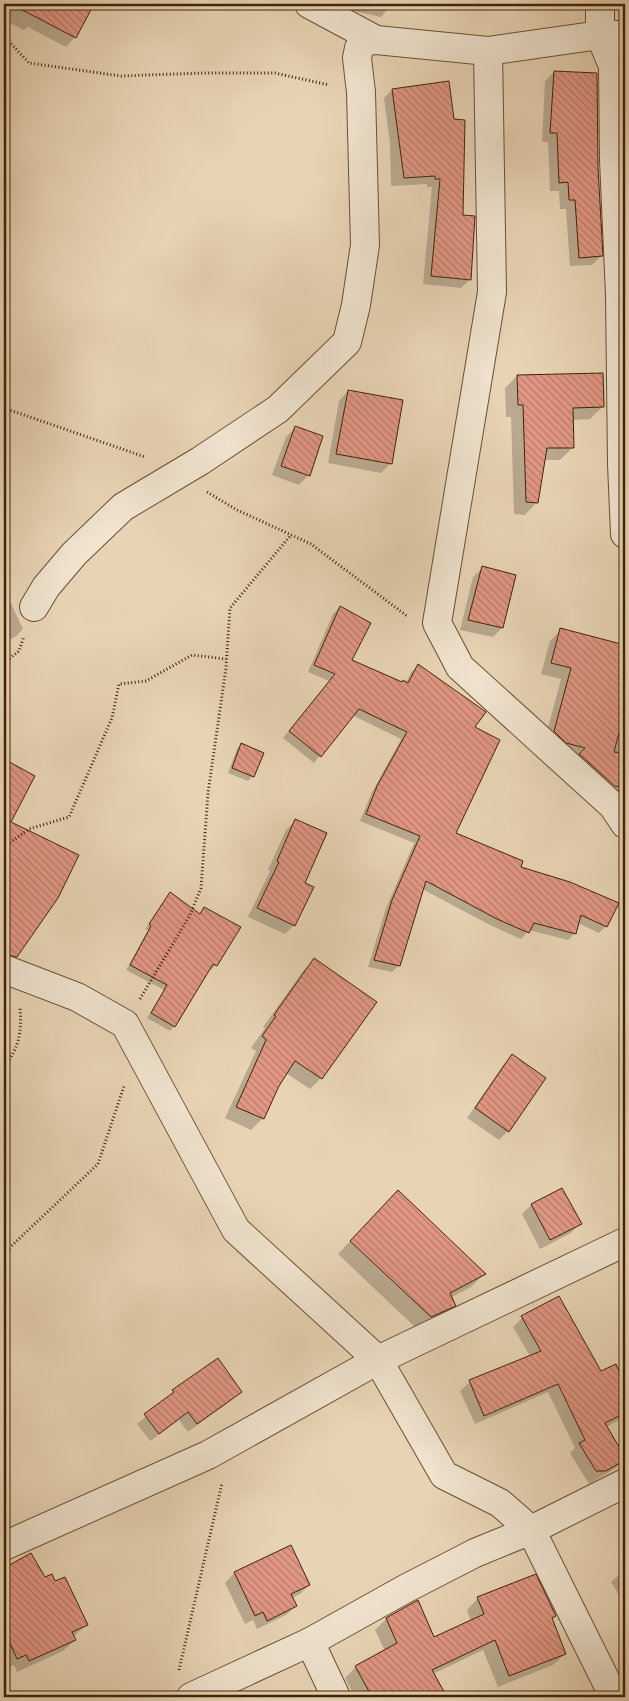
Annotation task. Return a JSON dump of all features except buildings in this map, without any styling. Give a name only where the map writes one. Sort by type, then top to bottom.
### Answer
[{"type":"street","points":[[308,4],[376,40]]},
{"type":"street","points":[[600,4],[613,35],[614,160],[620,295],[622,464],[625,534]]},
{"type":"street","points":[[34,607],[46,587],[74,554],[123,507],[278,409],[347,342],[356,304],[365,246],[361,92],[357,58],[359,48],[363,42],[376,40],[488,51],[613,35]]},
{"type":"street","points":[[488,51],[492,292],[437,622],[460,667],[613,806],[625,824]]},
{"type":"street","points":[[11,971],[77,997],[125,1024],[236,1230],[378,1360],[444,1475],[500,1504],[531,1530],[614,1697]]},
{"type":"street","points":[[4,1546],[208,1455],[378,1360],[625,1242]]},
{"type":"street","points":[[184,1688],[310,1642],[405,1589],[475,1553],[531,1530],[625,1483]]},
{"type":"street","points":[[310,1642],[336,1697]]},
{"type":"path","points":[[4,36],[29,63],[121,76],[274,73],[361,92]]},
{"type":"path","points":[[4,408],[144,457],[237,510],[310,544],[407,616],[437,622]]},
{"type":"path","points":[[125,1024],[190,915],[201,888],[208,793],[226,668],[230,608],[290,535]]},
{"type":"path","points":[[4,847],[29,829],[69,817],[112,718],[119,684],[146,681],[192,655],[226,659]]},
{"type":"path","points":[[4,1069],[17,1047],[22,1027],[11,971]]},
{"type":"path","points":[[4,1253],[98,1164],[124,1087],[124,1078]]},
{"type":"path","points":[[184,1688],[232,1442]]}]
